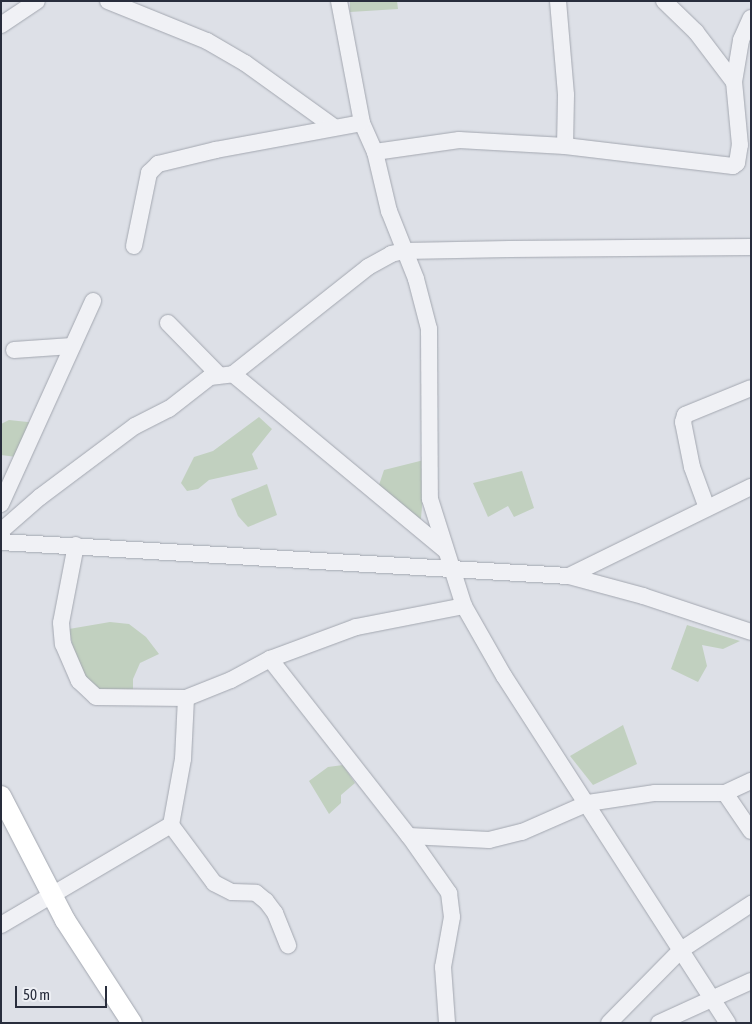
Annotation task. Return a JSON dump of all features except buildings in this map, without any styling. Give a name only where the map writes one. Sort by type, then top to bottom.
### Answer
[{"type":"main road","points":[[1,796],[51,896],[132,1023]]},
{"type":"street","points":[[1,25],[38,1]]},
{"type":"street","points":[[108,1],[208,41],[245,63],[334,127]]},
{"type":"street","points":[[339,1],[362,123],[374,152],[389,211],[416,279],[432,342],[429,486],[432,512],[464,606],[500,668],[728,1023]]},
{"type":"street","points":[[558,1],[566,95],[565,146]]},
{"type":"street","points":[[664,1],[696,32],[734,82]]},
{"type":"street","points":[[374,152],[459,140],[565,146],[728,166],[737,163],[746,144],[734,82],[741,40],[751,18]]},
{"type":"street","points":[[134,246],[149,173],[158,164],[334,127],[362,123]]},
{"type":"street","points":[[1,531],[40,497],[134,426],[169,409],[200,382],[226,374],[368,267],[404,251],[751,247]]},
{"type":"street","points":[[1,504],[93,301]]},
{"type":"street","points":[[168,323],[226,374],[445,550]]},
{"type":"street","points":[[14,350],[72,346]]},
{"type":"street","points":[[707,508],[692,467],[683,422],[686,415],[751,388]]},
{"type":"street","points":[[569,576],[751,487]]},
{"type":"street","points":[[1,542],[76,544],[569,576],[643,596],[751,632]]},
{"type":"street","points":[[76,544],[61,623],[63,644],[79,681],[96,697],[186,698],[231,680],[270,659],[356,627],[464,606]]},
{"type":"street","points":[[270,659],[409,836],[449,892],[453,906],[443,967],[447,1023]]},
{"type":"street","points":[[186,698],[182,759],[171,825],[214,883],[232,892],[256,893],[266,901],[275,913],[288,945]]},
{"type":"street","points":[[409,836],[489,840],[522,832],[588,804],[655,793],[725,793],[751,781]]},
{"type":"street","points":[[725,793],[751,831]]},
{"type":"street","points":[[1,925],[171,825]]},
{"type":"street","points":[[609,1023],[681,950],[751,904]]},
{"type":"street","points":[[659,1023],[751,981]]},
{"type":"green space","points":[[350,1],[397,1],[398,9],[350,12]]},
{"type":"green space","points":[[259,417],[272,429],[252,454],[258,469],[209,480],[198,489],[187,491],[181,483],[194,457],[213,451]]},
{"type":"green space","points":[[9,420],[37,423],[24,458],[1,455],[1,424]]},
{"type":"green space","points":[[428,459],[420,529],[376,494],[384,470]]},
{"type":"green space","points":[[522,471],[534,508],[514,517],[508,506],[488,517],[473,483]]},
{"type":"green space","points":[[267,484],[277,515],[248,527],[238,516],[231,499]]},
{"type":"green space","points":[[110,622],[129,624],[146,637],[159,654],[140,663],[133,679],[133,697],[96,697],[75,658],[69,629]]},
{"type":"green space","points":[[687,625],[740,641],[723,649],[702,645],[707,666],[698,682],[671,669]]},
{"type":"green space","points":[[623,725],[637,764],[593,785],[570,756]]},
{"type":"green space","points":[[343,765],[355,783],[341,795],[341,803],[329,814],[309,781],[328,767]]}]
